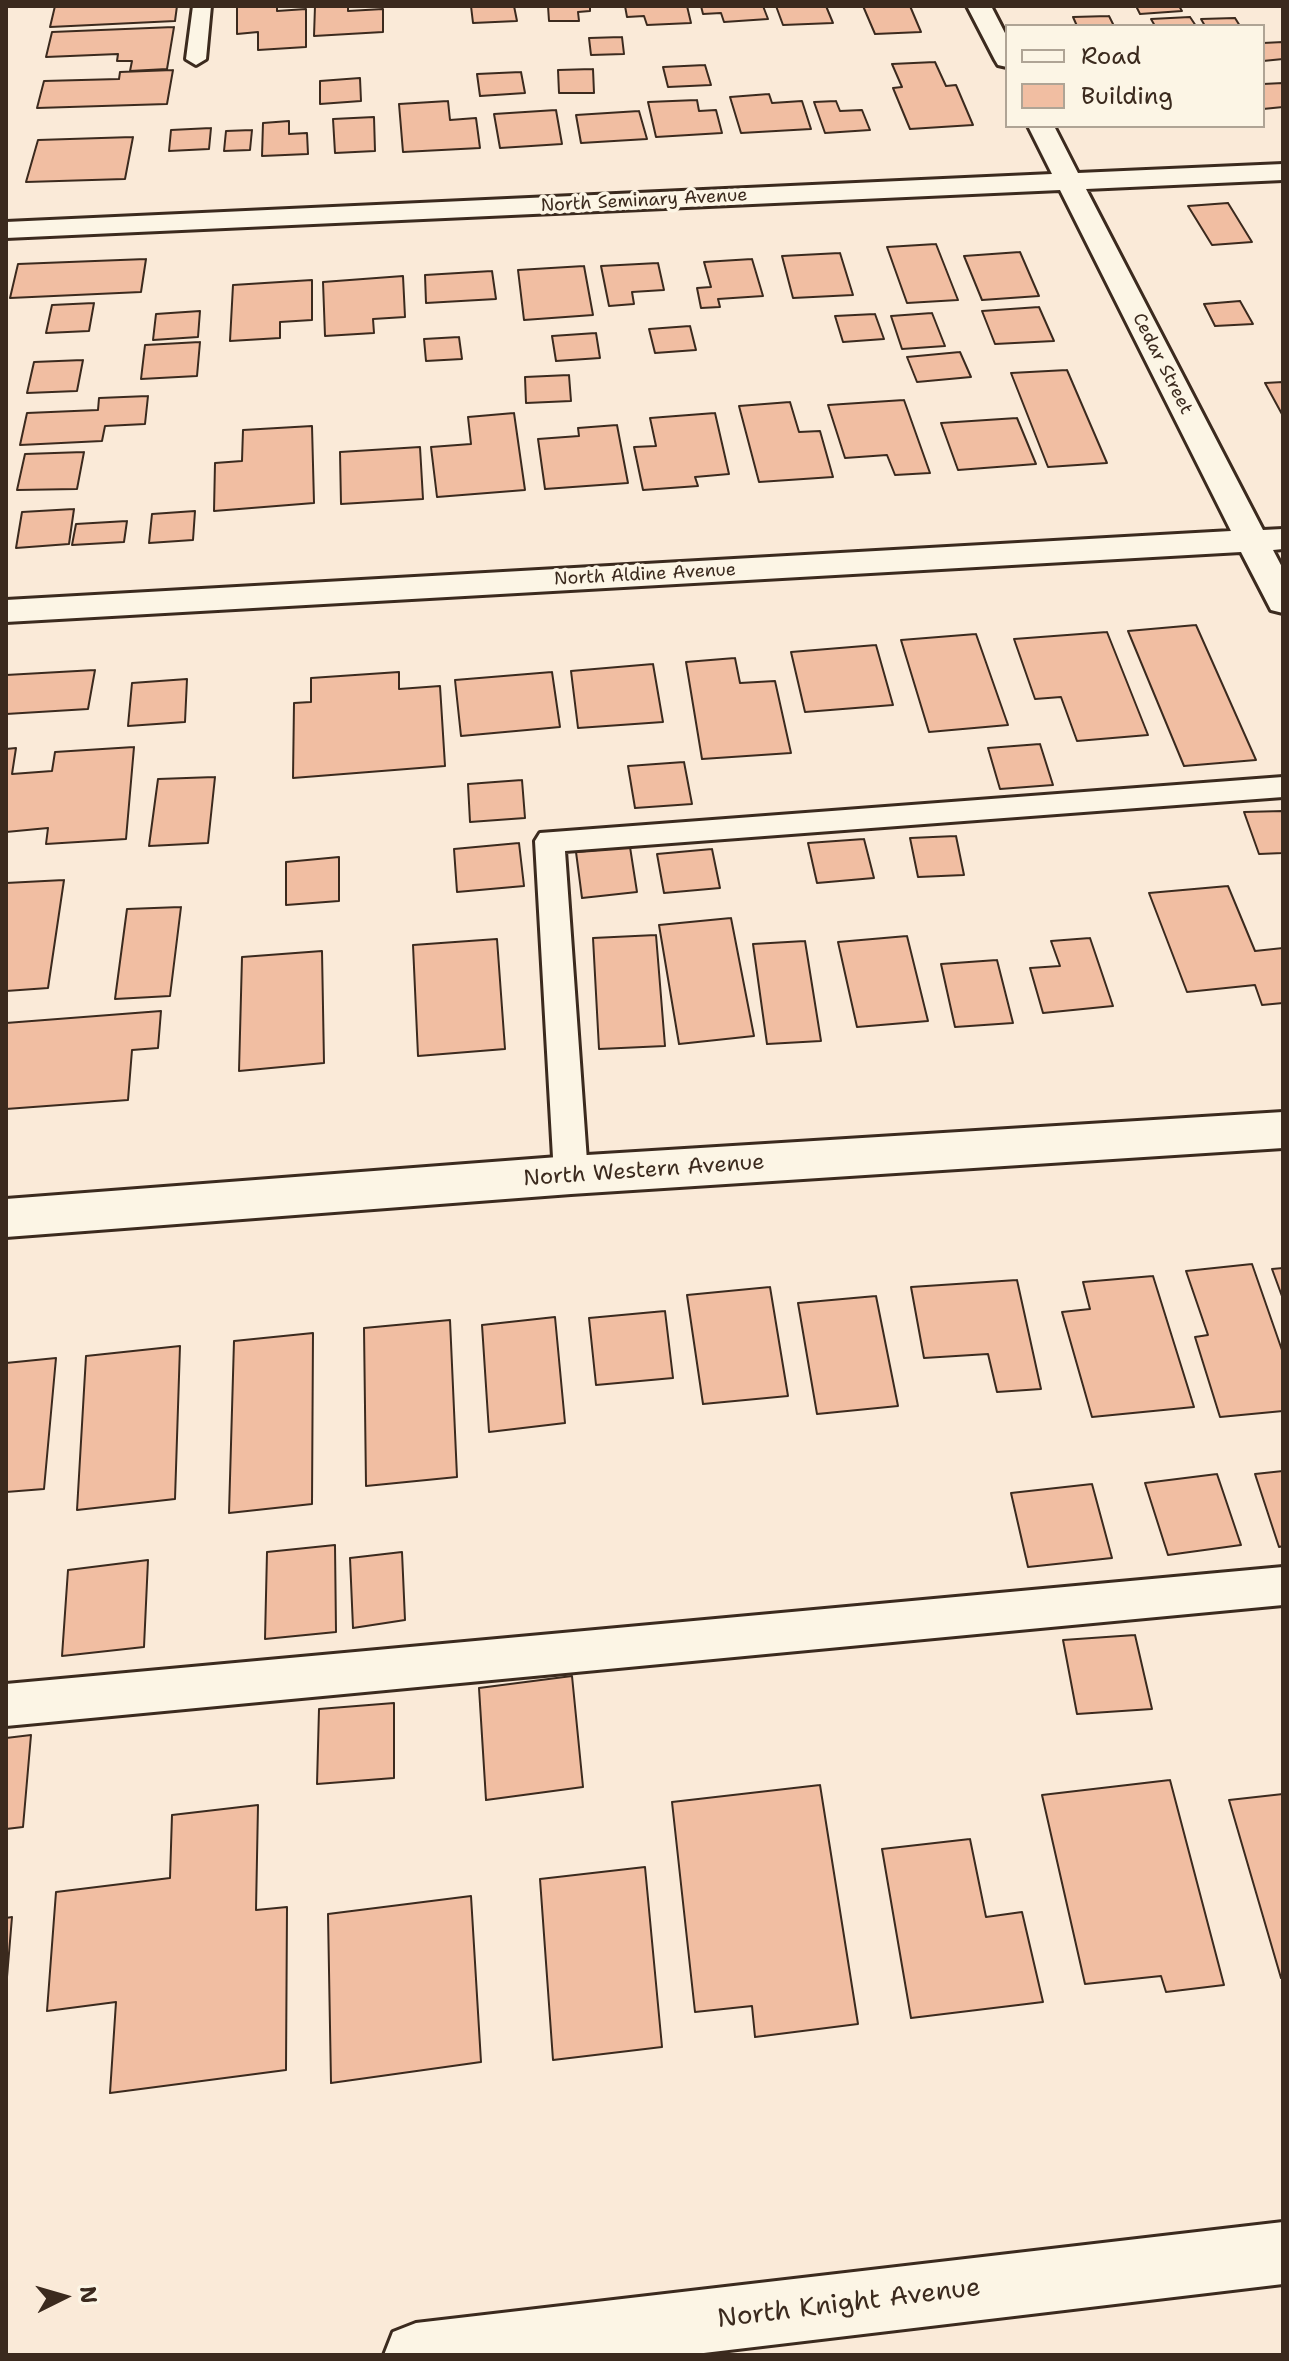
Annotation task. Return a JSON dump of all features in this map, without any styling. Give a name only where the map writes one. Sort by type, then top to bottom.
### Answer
[{"type":"street","points":[[979,6],[1005,56]]},
{"type":"street","name":"Cedar Street","points":[[1042,128],[1267,540],[1283,602]]},
{"type":"street","name":"North Seminary Avenue","points":[[6,230],[1283,172]]},
{"type":"street","name":"North Aldine Avenue","points":[[6,611],[1267,540]]},
{"type":"street","name":"North Western Avenue","points":[[6,1218],[571,1175],[1283,1130]]},
{"type":"street","name":"North Knight Avenue","points":[[416,2355],[1283,2253]]},
{"type":"lane","points":[[196,59],[202,6]]},
{"type":"lane","points":[[571,1175],[550,841],[1283,787]]},
{"type":"lane","points":[[6,1705],[1283,1586]]},
{"type":"building","points":[[55,6],[177,6],[175,21],[50,27]]},
{"type":"building","points":[[237,6],[277,6],[277,11],[306,9],[306,47],[258,50],[258,32],[237,34]]},
{"type":"building","points":[[315,6],[348,6],[348,11],[383,9],[383,32],[314,36]]},
{"type":"building","points":[[471,6],[514,6],[517,21],[473,23]]},
{"type":"building","points":[[548,6],[590,6],[590,11],[578,12],[579,21],[549,21]]},
{"type":"building","points":[[625,6],[687,6],[691,23],[647,25],[644,16],[627,17]]},
{"type":"building","points":[[701,6],[763,6],[768,19],[724,22],[721,13],[703,14]]},
{"type":"building","points":[[776,6],[826,6],[833,23],[783,25]]},
{"type":"building","points":[[863,6],[910,6],[921,32],[875,34]]},
{"type":"building","points":[[1136,6],[1179,6],[1182,11],[1140,14]]},
{"type":"building","points":[[1109,16],[1113,24],[1076,24],[1073,17]]},
{"type":"building","points":[[1190,17],[1195,24],[1154,24],[1151,19]]},
{"type":"building","points":[[1235,18],[1239,24],[1204,24],[1201,19]]},
{"type":"building","points":[[174,27],[167,69],[130,71],[132,61],[117,61],[118,54],[46,57],[52,32]]},
{"type":"building","points":[[622,37],[624,54],[591,55],[589,38]]},
{"type":"building","points":[[1283,42],[1283,59],[1265,61],[1265,43]]},
{"type":"building","points":[[935,62],[946,86],[956,85],[973,125],[910,129],[893,88],[902,87],[892,64]]},
{"type":"building","points":[[705,65],[711,85],[668,87],[663,67]]},
{"type":"building","points":[[593,69],[594,93],[559,93],[558,70]]},
{"type":"building","points":[[173,70],[167,104],[37,108],[44,81],[119,79],[120,72]]},
{"type":"building","points":[[521,72],[525,93],[480,96],[477,74]]},
{"type":"building","points":[[360,78],[361,101],[320,104],[320,81]]},
{"type":"building","points":[[1283,83],[1283,107],[1265,109],[1265,84]]},
{"type":"building","points":[[769,94],[772,103],[802,101],[811,129],[741,133],[730,97]]},
{"type":"building","points":[[697,100],[699,111],[716,110],[722,133],[656,137],[648,102]]},
{"type":"building","points":[[448,101],[450,120],[476,118],[480,148],[403,152],[399,104]]},
{"type":"building","points":[[836,101],[840,111],[862,110],[870,130],[825,133],[814,102]]},
{"type":"building","points":[[556,110],[562,144],[500,148],[494,114]]},
{"type":"building","points":[[639,111],[647,139],[581,143],[576,115]]},
{"type":"building","points":[[374,117],[375,151],[335,153],[333,119]]},
{"type":"building","points":[[289,121],[289,134],[307,133],[308,154],[262,156],[263,123]]},
{"type":"building","points":[[211,128],[209,149],[169,151],[171,130]]},
{"type":"building","points":[[252,130],[250,150],[224,151],[226,131]]},
{"type":"building","points":[[133,137],[125,179],[26,182],[38,140]]},
{"type":"building","points":[[1228,203],[1252,242],[1212,245],[1188,206]]},
{"type":"building","points":[[936,244],[958,300],[907,303],[887,247]]},
{"type":"building","points":[[1020,252],[1039,296],[982,300],[964,256]]},
{"type":"building","points":[[840,253],[853,295],[793,298],[782,256]]},
{"type":"building","points":[[146,259],[141,292],[10,298],[18,264]]},
{"type":"building","points":[[752,259],[763,296],[718,299],[720,307],[701,308],[697,288],[711,287],[704,262]]},
{"type":"building","points":[[658,263],[664,290],[632,292],[634,304],[609,306],[601,266]]},
{"type":"building","points":[[584,266],[593,315],[524,320],[518,270]]},
{"type":"building","points":[[492,271],[496,299],[426,303],[425,275]]},
{"type":"building","points":[[403,276],[405,317],[373,319],[374,333],[325,336],[323,282]]},
{"type":"building","points":[[312,280],[312,320],[280,322],[280,338],[230,341],[233,285]]},
{"type":"building","points":[[1240,301],[1253,324],[1215,326],[1204,304]]},
{"type":"building","points":[[94,303],[89,331],[46,333],[52,305]]},
{"type":"building","points":[[1039,307],[1054,341],[995,344],[982,311]]},
{"type":"building","points":[[200,311],[198,337],[153,340],[156,314]]},
{"type":"building","points":[[932,313],[945,346],[902,349],[891,316]]},
{"type":"building","points":[[875,314],[884,339],[843,342],[835,316]]},
{"type":"building","points":[[690,326],[696,350],[655,353],[649,329]]},
{"type":"building","points":[[596,333],[600,358],[556,361],[552,336]]},
{"type":"building","points":[[459,337],[462,359],[426,361],[424,339]]},
{"type":"building","points":[[200,342],[197,376],[141,379],[145,345]]},
{"type":"building","points":[[960,352],[971,377],[917,382],[907,357]]},
{"type":"building","points":[[83,360],[77,391],[27,393],[34,362]]},
{"type":"building","points":[[1067,370],[1107,463],[1048,467],[1011,373]]},
{"type":"building","points":[[569,375],[571,401],[526,403],[525,377]]},
{"type":"building","points":[[1283,382],[1283,416],[1265,383]]},
{"type":"building","points":[[148,396],[145,424],[105,426],[102,441],[20,445],[27,413],[98,410],[99,398]]},
{"type":"building","points":[[904,400],[930,473],[895,475],[887,455],[845,458],[828,405]]},
{"type":"building","points":[[790,402],[799,432],[820,431],[833,477],[759,482],[739,406]]},
{"type":"building","points":[[514,413],[525,490],[437,497],[431,447],[471,444],[468,417]]},
{"type":"building","points":[[715,413],[729,474],[695,477],[698,486],[643,490],[634,447],[656,446],[650,418]]},
{"type":"building","points":[[1017,418],[1036,464],[958,470],[941,423]]},
{"type":"building","points":[[617,425],[628,483],[545,489],[538,439],[579,436],[578,428]]},
{"type":"building","points":[[312,426],[314,503],[214,511],[215,463],[242,461],[243,430]]},
{"type":"building","points":[[420,447],[423,499],[341,504],[340,452]]},
{"type":"building","points":[[84,452],[77,489],[17,490],[25,454]]},
{"type":"building","points":[[74,509],[69,544],[16,548],[22,512]]},
{"type":"building","points":[[195,511],[193,540],[149,543],[152,514]]},
{"type":"building","points":[[127,521],[124,542],[72,545],[76,524]]},
{"type":"building","points":[[1196,625],[1256,760],[1184,766],[1128,631]]},
{"type":"building","points":[[1107,632],[1148,735],[1077,741],[1061,697],[1035,699],[1014,639]]},
{"type":"building","points":[[976,634],[1008,725],[929,732],[901,640]]},
{"type":"building","points":[[876,645],[893,705],[805,712],[791,652]]},
{"type":"building","points":[[735,658],[740,683],[775,681],[791,753],[702,759],[686,662]]},
{"type":"building","points":[[653,664],[663,722],[578,728],[571,671]]},
{"type":"building","points":[[95,670],[88,709],[6,714],[6,675]]},
{"type":"building","points":[[399,672],[399,689],[440,686],[445,766],[293,778],[294,703],[311,702],[311,678]]},
{"type":"building","points":[[552,672],[560,727],[461,736],[455,680]]},
{"type":"building","points":[[187,679],[185,722],[128,726],[132,683]]},
{"type":"building","points":[[1040,744],[1053,785],[1000,789],[988,748]]},
{"type":"building","points":[[134,747],[126,839],[46,844],[48,828],[6,832],[6,749],[16,748],[12,774],[52,771],[55,752]]},
{"type":"building","points":[[684,762],[692,804],[635,808],[628,766]]},
{"type":"building","points":[[215,777],[208,843],[149,846],[158,779]]},
{"type":"building","points":[[522,780],[525,818],[470,822],[468,784]]},
{"type":"building","points":[[1283,811],[1283,853],[1259,854],[1244,812]]},
{"type":"building","points":[[956,836],[964,875],[918,877],[910,838]]},
{"type":"building","points":[[864,839],[874,878],[817,883],[808,843]]},
{"type":"building","points":[[519,843],[524,886],[457,892],[454,849]]},
{"type":"building","points":[[630,847],[637,892],[582,898],[576,852]]},
{"type":"building","points":[[712,849],[720,888],[664,893],[657,854]]},
{"type":"building","points":[[339,857],[339,901],[286,905],[286,862]]},
{"type":"building","points":[[64,880],[48,988],[6,991],[6,883]]},
{"type":"building","points":[[1228,886],[1255,951],[1283,948],[1283,1003],[1262,1005],[1255,985],[1187,992],[1149,893]]},
{"type":"building","points":[[181,907],[170,996],[115,999],[127,909]]},
{"type":"building","points":[[731,918],[754,1036],[679,1044],[659,925]]},
{"type":"building","points":[[656,935],[665,1046],[599,1049],[593,938]]},
{"type":"building","points":[[907,936],[928,1021],[857,1027],[838,942]]},
{"type":"building","points":[[1090,938],[1113,1006],[1043,1013],[1030,968],[1060,966],[1051,941]]},
{"type":"building","points":[[497,939],[505,1049],[418,1056],[413,945]]},
{"type":"building","points":[[805,941],[821,1041],[767,1044],[753,944]]},
{"type":"building","points":[[322,951],[324,1063],[239,1071],[242,957]]},
{"type":"building","points":[[997,960],[1013,1023],[955,1027],[941,964]]},
{"type":"building","points":[[161,1011],[158,1048],[132,1050],[128,1100],[6,1109],[6,1023]]},
{"type":"building","points":[[1252,1264],[1283,1353],[1283,1411],[1220,1417],[1195,1337],[1208,1335],[1186,1271]]},
{"type":"building","points":[[1283,1268],[1283,1299],[1272,1269]]},
{"type":"building","points":[[1153,1276],[1194,1407],[1092,1417],[1062,1312],[1090,1309],[1083,1282]]},
{"type":"building","points":[[1017,1280],[1041,1389],[997,1392],[988,1354],[924,1358],[911,1287]]},
{"type":"building","points":[[770,1287],[788,1396],[703,1404],[687,1295]]},
{"type":"building","points":[[876,1296],[898,1406],[817,1414],[798,1303]]},
{"type":"building","points":[[665,1311],[673,1378],[596,1385],[589,1318]]},
{"type":"building","points":[[555,1317],[565,1423],[489,1432],[482,1325]]},
{"type":"building","points":[[450,1320],[457,1477],[366,1486],[364,1328]]},
{"type":"building","points":[[313,1333],[312,1504],[229,1513],[234,1341]]},
{"type":"building","points":[[180,1346],[175,1499],[77,1510],[86,1356]]},
{"type":"building","points":[[56,1358],[44,1489],[6,1492],[6,1363]]},
{"type":"building","points":[[1283,1471],[1283,1546],[1279,1547],[1255,1474]]},
{"type":"building","points":[[1217,1474],[1241,1545],[1168,1555],[1145,1483]]},
{"type":"building","points":[[1092,1484],[1112,1558],[1028,1567],[1011,1493]]},
{"type":"building","points":[[335,1545],[336,1632],[265,1639],[267,1552]]},
{"type":"building","points":[[402,1552],[405,1620],[353,1628],[350,1558]]},
{"type":"building","points":[[148,1560],[144,1647],[62,1656],[68,1570]]},
{"type":"building","points":[[1135,1635],[1152,1709],[1077,1714],[1063,1640]]},
{"type":"building","points":[[572,1676],[583,1787],[486,1800],[479,1688]]},
{"type":"building","points":[[394,1703],[394,1778],[317,1784],[319,1709]]},
{"type":"building","points":[[31,1735],[23,1827],[6,1829],[6,1738]]},
{"type":"building","points":[[1170,1780],[1224,1985],[1166,1992],[1161,1976],[1085,1984],[1042,1795]]},
{"type":"building","points":[[820,1785],[858,2024],[755,2037],[752,2006],[695,2012],[672,1802]]},
{"type":"building","points":[[1283,1794],[1283,1977],[1281,1978],[1229,1800]]},
{"type":"building","points":[[258,1805],[256,1910],[287,1907],[286,2070],[110,2093],[116,2002],[47,2011],[56,1892],[170,1878],[172,1815]]},
{"type":"building","points":[[970,1839],[986,1917],[1022,1912],[1043,2002],[911,2018],[882,1849]]},
{"type":"building","points":[[645,1867],[662,2047],[553,2060],[540,1879]]},
{"type":"building","points":[[471,1896],[481,2062],[331,2083],[328,1914]]},
{"type":"building","points":[[12,1917],[6,1989],[6,1918]]}]
